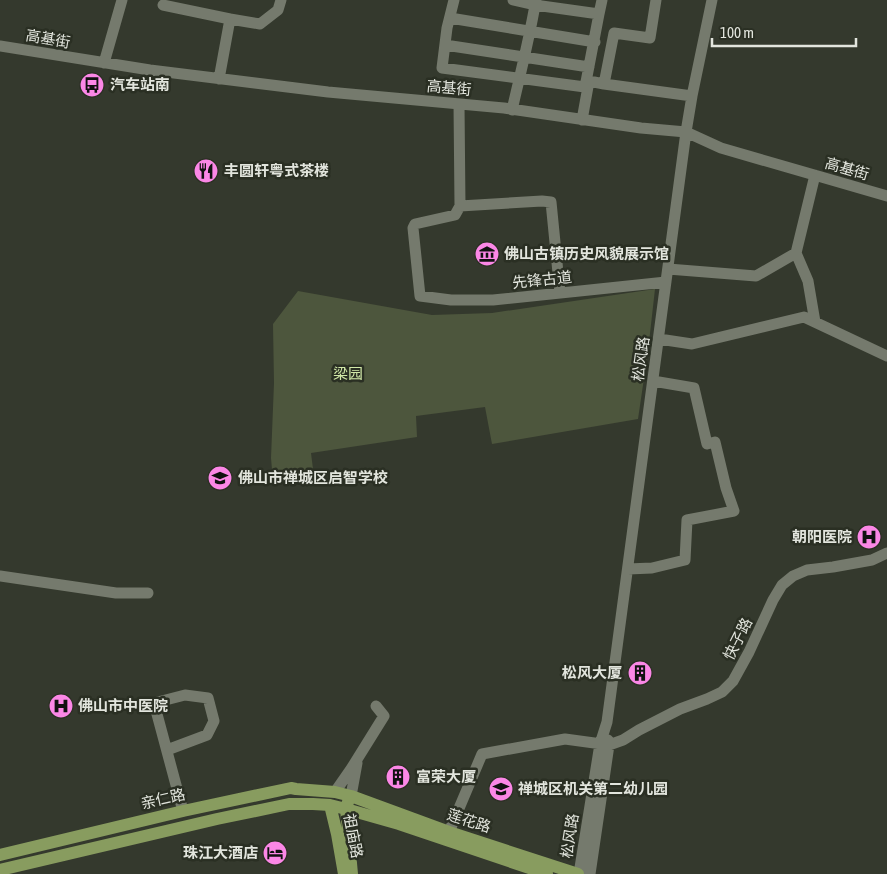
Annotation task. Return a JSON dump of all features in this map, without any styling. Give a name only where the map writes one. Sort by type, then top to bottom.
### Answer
[{"type":"main road","name":"亲仁路","points":[[0,855],[183,811],[291,788],[334,792],[351,796]]},
{"type":"main road","points":[[330,805],[334,792]]},
{"type":"main road","name":"莲花路","points":[[351,796],[449,832],[578,874]]},
{"type":"main road","points":[[346,809],[351,796]]},
{"type":"main road","name":"亲仁路","points":[[0,870],[289,804],[330,805],[346,809]]},
{"type":"main road","name":"祖庙路","points":[[330,805],[344,874]]},
{"type":"main road","name":"莲花路","points":[[346,809],[400,824],[548,874]]},
{"type":"main road","name":"祖庙路","points":[[346,809],[352,874]]},
{"type":"street","points":[[104,63],[122,0]]},
{"type":"street","points":[[163,4],[260,24],[278,10],[281,0]]},
{"type":"street","points":[[454,0],[442,68],[585,88],[602,0]]},
{"type":"street","points":[[513,0],[536,2],[599,14]]},
{"type":"street","points":[[604,84],[614,33],[650,38],[656,0]]},
{"type":"street","name":"松风路","points":[[590,874],[604,745],[686,132],[712,0]]},
{"type":"street","points":[[512,110],[531,32],[536,2]]},
{"type":"street","points":[[450,18],[594,42]]},
{"type":"street","points":[[219,78],[230,19]]},
{"type":"street","points":[[445,45],[589,67]]},
{"type":"street","name":"高基街","points":[[0,46],[104,63],[328,92],[459,104],[641,128],[686,132],[722,148],[887,196]]},
{"type":"street","points":[[582,120],[589,81],[692,96]]},
{"type":"street","points":[[459,104],[460,206],[552,202],[560,293]]},
{"type":"street","points":[[815,176],[796,253],[808,281],[815,322]]},
{"type":"street","name":"先锋古道","points":[[460,206],[455,215],[414,224],[420,296],[451,300],[485,300],[666,282]]},
{"type":"street","points":[[668,269],[756,276],[796,253]]},
{"type":"street","points":[[659,339],[692,344],[804,317],[887,356]]},
{"type":"street","points":[[628,569],[652,568],[685,560],[687,520],[734,511],[726,488],[715,442],[707,444],[694,388],[653,381]]},
{"type":"street","name":"快子路","points":[[604,745],[623,740],[680,709],[722,692],[733,681],[782,585],[793,576],[807,570],[872,560],[887,553]]},
{"type":"street","points":[[0,576],[116,593],[148,593]]},
{"type":"street","points":[[167,750],[207,735],[214,721],[208,698],[185,695],[154,703],[183,811]]},
{"type":"street","points":[[334,792],[384,716],[376,706]]},
{"type":"street","points":[[449,832],[482,754],[566,740],[604,745]]},
{"type":"street","name":"松风路","points":[[578,874],[604,745]]},
{"type":"street","points":[[351,796],[357,759]]},
{"type":"green space","name":"梁园","points":[[655,289],[638,419],[492,444],[485,407],[416,416],[417,437],[311,453],[314,477],[273,481],[271,458],[274,383],[273,324],[298,291],[432,315],[492,313]]},
{"type":"place","name":"汽车站南","points":[[92,85]]},
{"type":"place","name":"丰圆轩粤式茶楼","points":[[206,171]]},
{"type":"place","name":"佛山古镇历史风貌展示馆","points":[[487,254]]},
{"type":"place","name":"佛山市禅城区启智学校","points":[[220,478]]},
{"type":"place","name":"朝阳医院","points":[[869,537]]},
{"type":"place","name":"松风大厦","points":[[640,673]]},
{"type":"place","name":"佛山市中医院","points":[[61,706]]},
{"type":"place","name":"富荣大厦","points":[[398,777]]},
{"type":"place","name":"禅城区机关第二幼儿园","points":[[501,789]]},
{"type":"place","name":"珠江大酒店","points":[[275,853]]}]
